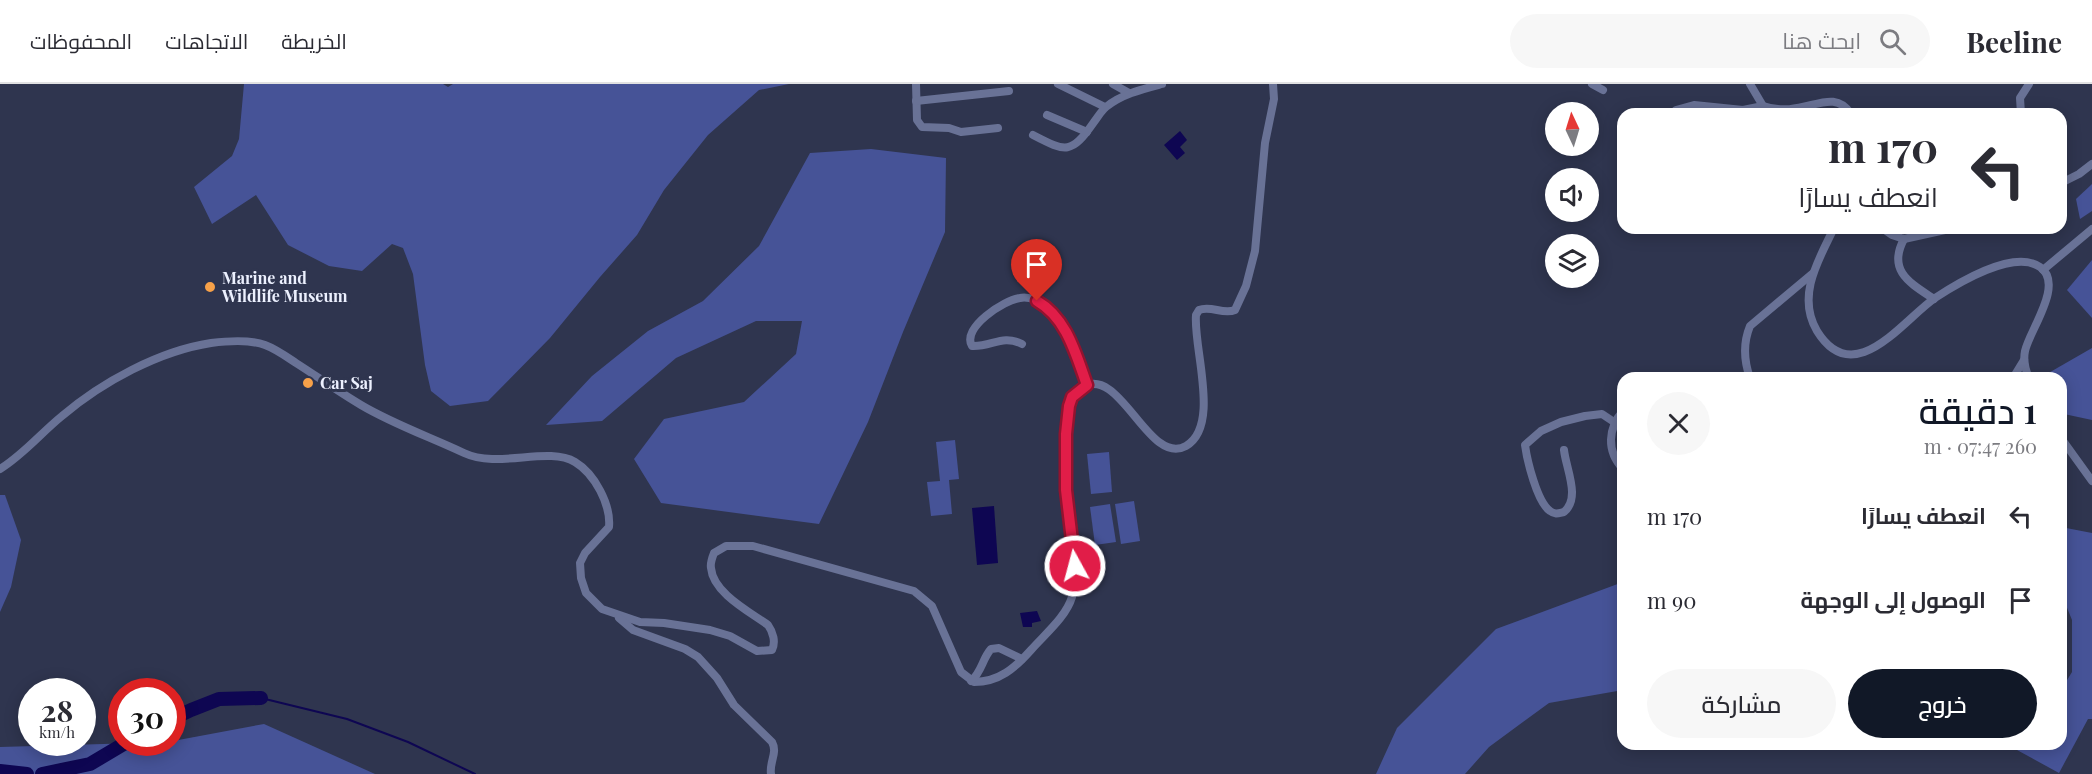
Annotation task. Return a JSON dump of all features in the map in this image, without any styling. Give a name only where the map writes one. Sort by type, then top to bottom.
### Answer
[{"type":"street","points":[[916,84],[917,120],[922,127],[949,128],[961,132],[998,128]]},
{"type":"street","points":[[1058,84],[1105,107]]},
{"type":"street","points":[[1113,84],[1129,93]]},
{"type":"street","points":[[1033,135],[1059,148],[1065,148],[1076,143],[1087,132],[1105,107],[1129,93],[1162,84]]},
{"type":"street","points":[[0,469],[62,415],[103,386],[130,371],[172,353],[202,345],[228,342],[259,343],[276,351],[364,407],[471,456],[491,459],[561,456],[578,464],[597,486],[607,506],[609,517],[609,527],[585,553],[580,563],[581,578],[586,593],[602,609],[640,622],[710,630],[730,636],[757,651],[772,650],[774,647],[772,630],[728,597],[714,580],[710,566],[714,554],[726,546],[753,546],[914,591],[932,606],[961,672],[971,681],[980,682],[998,678],[1012,670],[1065,611],[1072,597],[1075,585],[1075,566],[1066,490],[1066,434],[1072,397],[1087,385],[1093,384],[1109,389],[1156,440],[1173,448],[1186,446],[1198,434],[1204,399],[1196,315],[1199,310],[1206,308],[1231,312],[1235,310],[1246,286],[1256,251],[1265,143],[1274,99],[1273,84]]},
{"type":"street","points":[[1592,84],[1602,90]]},
{"type":"street","points":[[1750,84],[1763,106]]},
{"type":"street","points":[[2021,108],[2020,98],[2029,84]]},
{"type":"street","points":[[916,101],[1009,91]]},
{"type":"street","points":[[1783,108],[1811,96]]},
{"type":"street","points":[[1844,97],[1849,108]]},
{"type":"street","points":[[1683,108],[1694,105],[1718,108]]},
{"type":"street","points":[[1755,108],[1763,106],[1774,108]]},
{"type":"street","points":[[1047,116],[1087,132]]},
{"type":"street","points":[[2067,180],[2092,164]]},
{"type":"street","points":[[2043,270],[2092,229]]},
{"type":"street","points":[[1831,234],[1812,274],[1809,293],[1812,323],[1826,344],[1835,351],[1844,353],[1864,352],[1886,341],[1934,299],[2001,264],[2027,263],[2039,266],[2048,284],[2047,298],[2025,349],[2027,372]]},
{"type":"street","points":[[1891,234],[1904,238],[1924,234]]},
{"type":"street","points":[[1904,238],[1898,253],[1900,270],[1910,282],[1934,299]]},
{"type":"street","points":[[1749,372],[1745,353],[1746,336],[1750,326],[1812,274]]},
{"type":"street","points":[[1022,344],[1011,339],[1004,339],[972,346],[969,335],[987,315],[1013,300],[1027,298],[1037,301],[1051,311],[1064,328],[1087,385]]},
{"type":"street","points":[[2017,372],[2024,360]]},
{"type":"street","points":[[1564,450],[1572,493],[1571,503],[1564,512],[1555,514],[1548,511],[1540,497],[1527,460],[1525,445],[1541,431],[1561,422],[1602,414],[1614,422]]},
{"type":"street","points":[[1617,418],[1612,428],[1611,446],[1617,461]]},
{"type":"street","points":[[2067,446],[2092,481]]},
{"type":"street","points":[[615,614],[633,630],[685,649],[698,657],[717,678],[734,705],[772,741],[775,749],[770,767],[771,774]]},
{"type":"street","points":[[971,681],[982,670],[991,649],[999,648],[1022,659]]},
{"type":"shaded area","points":[[244,84],[443,84],[448,87],[453,84],[789,84],[759,90],[708,135],[664,190],[637,235],[550,338],[488,401],[450,406],[431,391],[425,365],[413,274],[403,248],[392,244],[362,271],[329,266],[288,245],[256,195],[212,224],[194,187],[232,156],[239,139]]},
{"type":"shaded area","points":[[1180,131],[1187,140],[1180,147],[1185,153],[1177,160],[1164,145]]},
{"type":"shaded area","points":[[871,149],[946,158],[945,232],[868,422],[819,524],[661,503],[634,459],[664,419],[744,402],[796,354],[802,321],[756,321],[676,358],[602,421],[546,425],[592,376],[648,331],[703,301],[759,246],[810,153]]},
{"type":"shaded area","points":[[2092,184],[2092,211],[2080,219],[2076,199]]},
{"type":"shaded area","points":[[2092,260],[2092,318],[2067,290]]},
{"type":"shaded area","points":[[2092,348],[2092,420],[2067,415],[2067,372],[2050,372]]},
{"type":"shaded area","points":[[955,440],[959,479],[949,480],[952,514],[931,516],[927,482],[940,481],[936,442]]},
{"type":"shaded area","points":[[1109,452],[1112,492],[1091,494],[1087,454]]},
{"type":"shaded area","points":[[0,495],[5,495],[21,540],[11,587],[0,612]]},
{"type":"shaded area","points":[[1134,501],[1140,541],[1121,544],[1115,504]]},
{"type":"shaded area","points":[[1110,504],[1116,542],[1095,545],[1090,507]]},
{"type":"shaded area","points":[[994,506],[998,563],[977,565],[972,508]]},
{"type":"shaded area","points":[[2067,528],[2092,533],[2092,719],[2088,719],[2059,773],[2017,750],[2067,750],[2067,680],[2072,672],[2072,620],[2067,608]]},
{"type":"shaded area","points":[[1617,584],[1617,691],[1549,703],[1489,747],[1465,774],[1376,774],[1397,728],[1496,629]]},
{"type":"shaded area","points":[[1037,611],[1041,621],[1032,623],[1032,627],[1023,627],[1020,613]]},
{"type":"shaded area","points":[[264,724],[375,774],[0,774],[0,747],[18,746],[18,756],[96,756],[96,744],[108,744],[108,756],[186,756],[186,739]]},
{"type":"waterway","points":[[261,698],[347,719],[408,742],[475,774]]},
{"type":"waterway","points":[[186,712],[219,699],[261,698]]},
{"type":"waterway","points":[[42,774],[90,764],[108,753]]},
{"type":"waterway","points":[[0,771],[27,774]]},
{"type":"place","name":"Marine and Wildlife Museum","points":[[210,287]]},
{"type":"place","name":"Car Saj","points":[[308,383]]},
{"type":"route","points":[[1037,301],[1051,311],[1064,328],[1087,385],[1072,397],[1066,434],[1066,490],[1075,566]]}]
